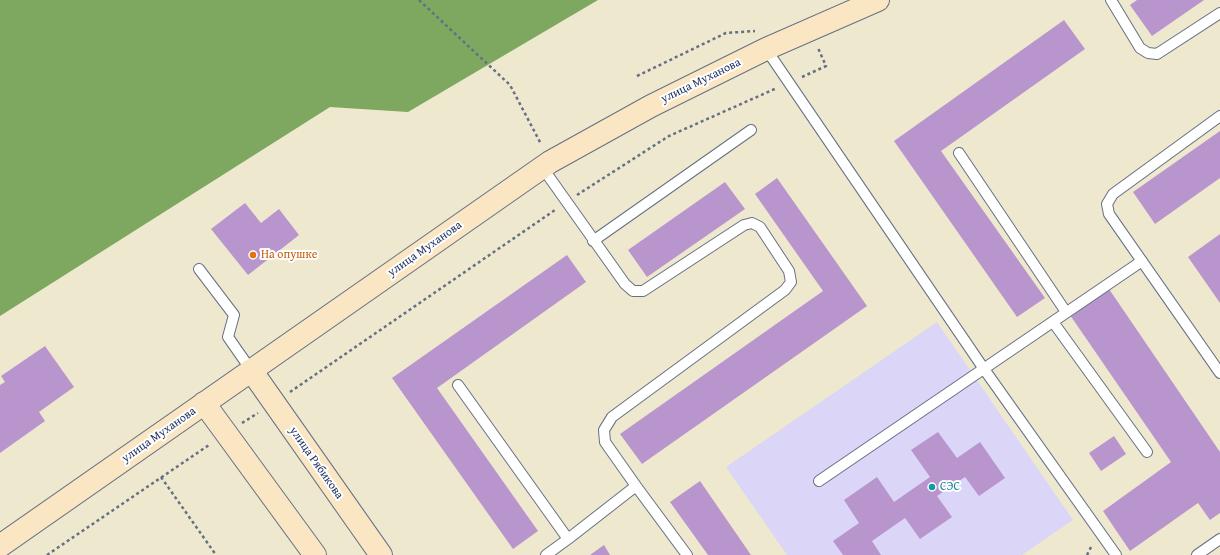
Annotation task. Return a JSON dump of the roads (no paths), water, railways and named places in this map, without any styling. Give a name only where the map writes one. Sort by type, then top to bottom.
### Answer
[{"type":"street","name":"улица Муханова","points":[[0,546],[546,164],[651,106],[761,40],[809,30],[878,0]]},
{"type":"street","name":"улица Рябикова","points":[[251,370],[381,555]]},
{"type":"street","points":[[204,403],[315,555]]},
{"type":"lane","points":[[1111,0],[1140,48],[1148,53],[1157,54],[1220,13]]},
{"type":"lane","points":[[761,40],[984,369],[1116,555]]},
{"type":"lane","points":[[1220,116],[1112,194],[1107,204],[1109,214],[1220,373]]},
{"type":"lane","points":[[593,241],[751,130]]},
{"type":"lane","points":[[959,153],[1066,312]]},
{"type":"lane","points":[[546,164],[566,202],[625,284],[633,291],[643,291],[744,225],[752,223],[760,227],[789,271],[791,282],[785,290],[612,417],[604,430],[605,442],[687,555]]},
{"type":"lane","points":[[819,481],[1142,261]]},
{"type":"lane","points":[[199,269],[234,315],[228,338],[251,370]]},
{"type":"lane","points":[[1053,322],[1147,452]]},
{"type":"lane","points":[[458,385],[568,539]]},
{"type":"lane","points":[[546,555],[636,486]]},
{"type":"lane","points":[[1197,555],[1220,539]]},
{"type":"place","name":"На опушке","points":[[253,255]]},
{"type":"place","name":"СЭС","points":[[932,487]]}]
